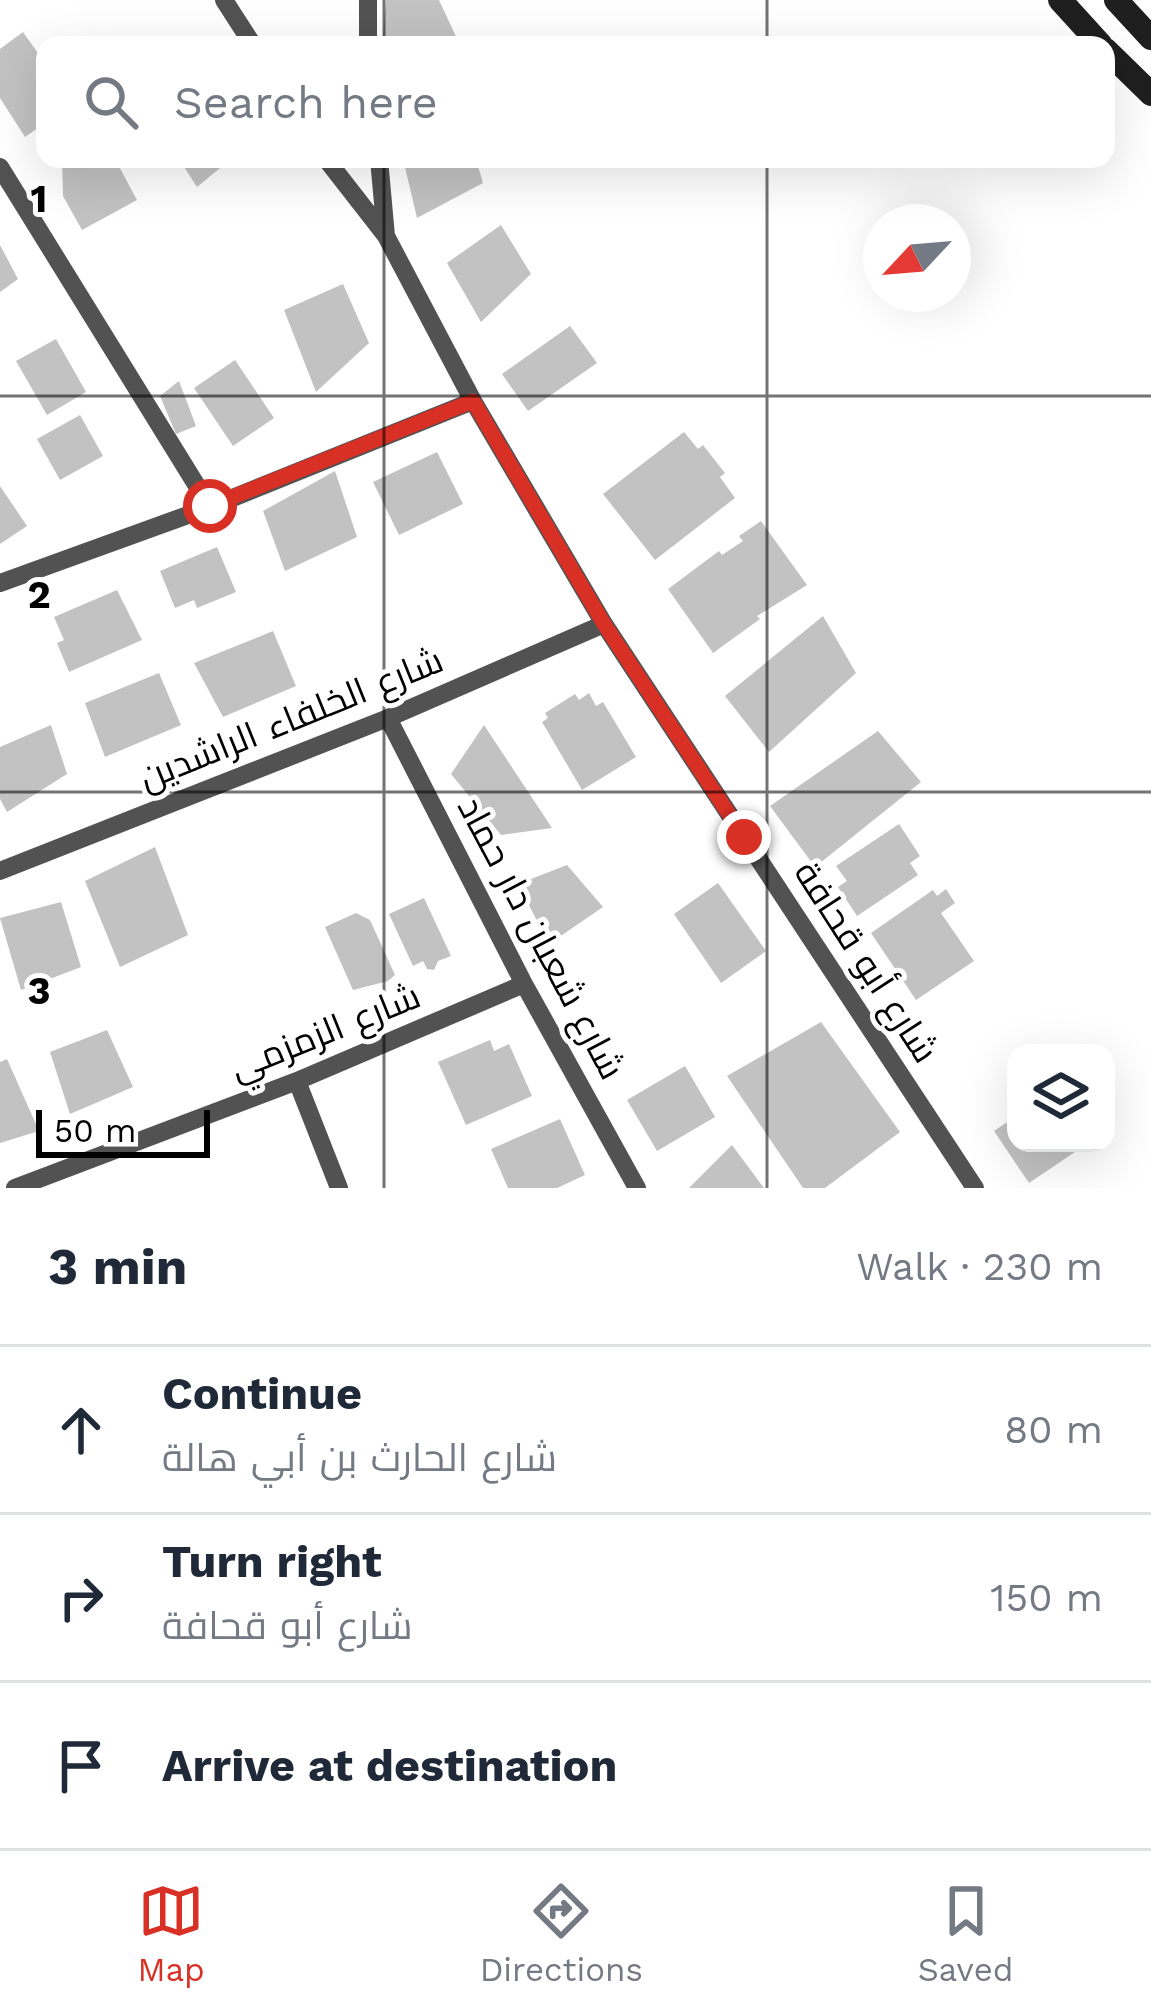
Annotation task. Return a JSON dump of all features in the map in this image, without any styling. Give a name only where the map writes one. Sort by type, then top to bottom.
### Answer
[{"type":"main road","points":[[1060,0],[1093,36]]},
{"type":"main road","points":[[1116,0],[1151,38]]},
{"type":"main road","points":[[1115,59],[1151,94]]},
{"type":"street","points":[[224,0],[247,36]]},
{"type":"street","points":[[368,0],[368,36]]},
{"type":"street","points":[[0,167],[210,506]]},
{"type":"street","name":"شارع أبو قحافة","points":[[333,168],[386,236],[473,401],[604,624],[975,1188]]},
{"type":"street","points":[[380,168],[386,236]]},
{"type":"street","points":[[0,583],[473,401]]},
{"type":"street","name":"شارع الخلفاء الراشدين","points":[[0,871],[388,718],[604,624]]},
{"type":"street","name":"شارع شعبان دار حماد","points":[[388,718],[524,984],[638,1188]]},
{"type":"street","name":"شارع الزمزمي","points":[[15,1188],[41,1183],[297,1081],[524,984]]},
{"type":"street","points":[[297,1081],[339,1188]]},
{"type":"building","points":[[386,0],[439,0],[456,36],[383,36]]},
{"type":"building","points":[[23,32],[36,50],[36,129],[25,137],[0,98],[0,49]]},
{"type":"building","points":[[62,168],[120,168],[137,200],[82,230],[63,196]]},
{"type":"building","points":[[185,168],[220,168],[197,187]]},
{"type":"building","points":[[405,168],[479,168],[483,183],[417,218]]},
{"type":"building","points":[[501,225],[531,274],[481,322],[447,263]]},
{"type":"building","points":[[0,245],[18,279],[0,292]]},
{"type":"building","points":[[343,284],[369,343],[316,392],[284,310]]},
{"type":"building","points":[[570,326],[597,363],[528,411],[502,374]]},
{"type":"building","points":[[56,339],[86,392],[47,415],[16,361]]},
{"type":"building","points":[[235,360],[274,418],[233,446],[194,388]]},
{"type":"building","points":[[179,381],[196,426],[176,434],[160,396]]},
{"type":"building","points":[[80,415],[103,456],[60,480],[37,439]]},
{"type":"building","points":[[684,432],[698,449],[703,445],[725,473],[720,477],[735,498],[655,560],[603,494]]},
{"type":"building","points":[[437,452],[463,504],[399,535],[373,482]]},
{"type":"building","points":[[335,471],[357,537],[285,571],[263,511]]},
{"type":"building","points":[[0,486],[27,526],[0,544]]},
{"type":"building","points":[[761,521],[807,585],[757,616],[760,619],[713,653],[668,589],[719,551],[722,555],[743,541],[739,536]]},
{"type":"building","points":[[217,547],[236,592],[197,608],[194,600],[175,608],[160,571]]},
{"type":"building","points":[[117,590],[142,640],[69,672],[57,643],[64,640],[54,617]]},
{"type":"building","points":[[823,616],[856,673],[769,752],[725,696]]},
{"type":"building","points":[[273,631],[296,686],[223,717],[194,663]]},
{"type":"building","points":[[159,673],[181,725],[105,757],[85,703]]},
{"type":"building","points":[[589,693],[596,706],[603,702],[636,757],[582,790],[542,722],[548,718],[545,713],[575,694],[579,700]]},
{"type":"building","points":[[51,725],[67,774],[7,812],[0,799],[0,747]]},
{"type":"building","points":[[484,725],[552,828],[501,835],[451,774]]},
{"type":"building","points":[[878,731],[921,782],[815,867],[770,806]]},
{"type":"building","points":[[899,824],[920,856],[910,863],[918,875],[857,916],[838,887],[847,881],[836,866]]},
{"type":"building","points":[[155,847],[188,935],[120,967],[85,881]]},
{"type":"building","points":[[567,865],[603,907],[549,944],[518,884]]},
{"type":"building","points":[[718,883],[766,951],[721,983],[674,914]]},
{"type":"building","points":[[946,889],[955,903],[941,913],[974,961],[916,1000],[871,933],[933,890],[937,896]]},
{"type":"building","points":[[424,898],[451,956],[438,961],[434,970],[427,969],[423,961],[413,966],[389,914]]},
{"type":"building","points":[[61,902],[81,967],[21,990],[0,918]]},
{"type":"building","points":[[356,913],[370,920],[395,975],[353,990],[325,927]]},
{"type":"building","points":[[821,1022],[900,1132],[825,1188],[803,1188],[727,1076]]},
{"type":"building","points":[[107,1030],[133,1087],[70,1114],[50,1052]]},
{"type":"building","points":[[490,1040],[494,1051],[509,1044],[532,1096],[466,1125],[438,1062]]},
{"type":"building","points":[[7,1059],[39,1131],[0,1143],[0,1062]]},
{"type":"building","points":[[685,1066],[715,1117],[657,1151],[627,1100]]},
{"type":"building","points":[[560,1119],[585,1175],[557,1188],[508,1188],[491,1149]]},
{"type":"building","points":[[1007,1122],[1007,1150],[994,1131]]},
{"type":"building","points":[[732,1145],[764,1188],[689,1188]]},
{"type":"building","points":[[1008,1152],[1075,1152],[1029,1183]]},
{"type":"route","points":[[210,506],[473,401],[604,624],[744,837]]}]
